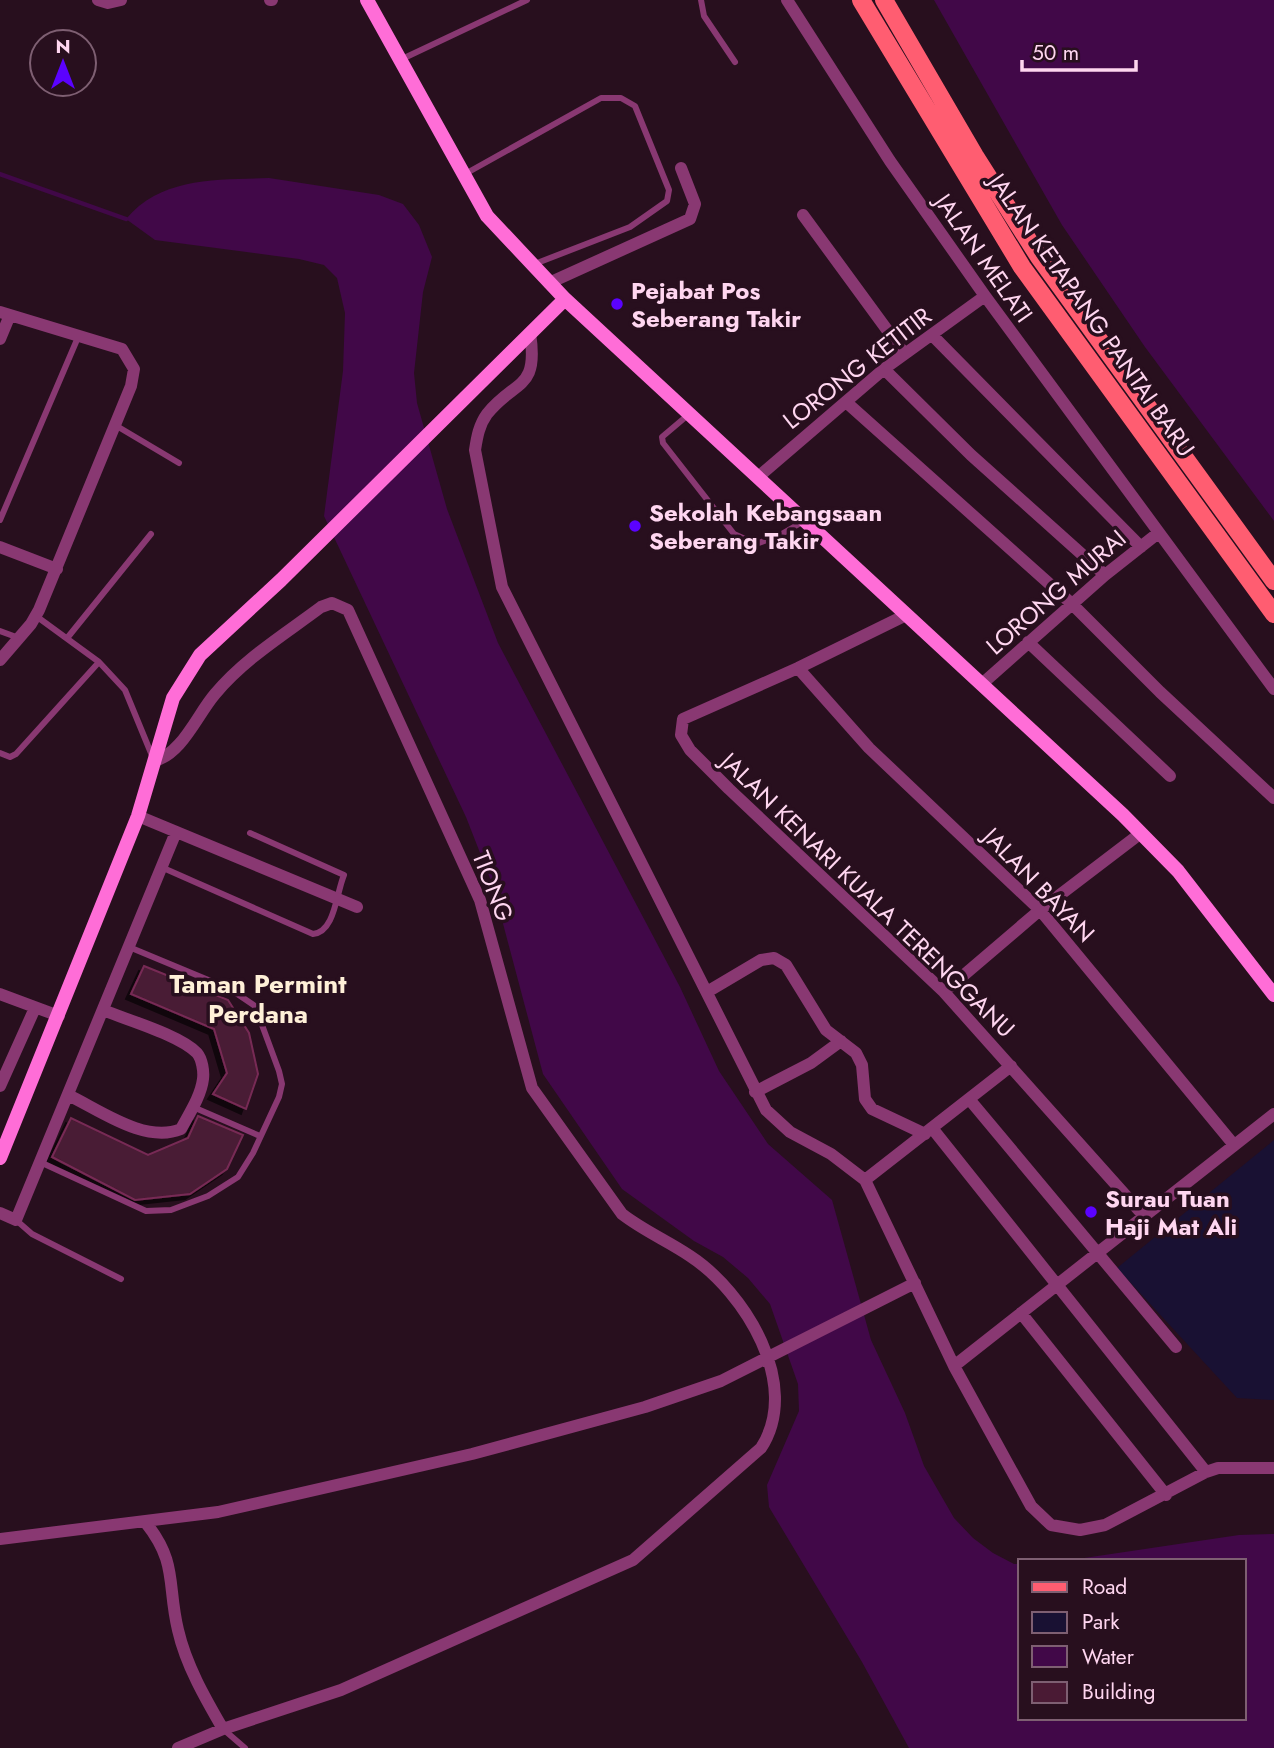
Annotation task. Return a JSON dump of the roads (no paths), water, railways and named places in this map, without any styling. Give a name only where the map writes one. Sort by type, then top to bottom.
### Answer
[{"type":"main road","name":"JALAN KETAPANG PANTAI BARU","points":[[861,0],[1022,267],[1274,614]]},
{"type":"main road","name":"JALAN KETAPANG PANTAI BARU","points":[[884,0],[975,156],[1039,257],[1274,581]]},
{"type":"street","points":[[98,0],[108,3],[121,0]]},
{"type":"street","points":[[367,0],[487,216],[565,299],[983,683],[1141,833],[1178,871],[1274,995]]},
{"type":"street","name":"JALAN MELATI","points":[[787,0],[890,161],[985,296],[1274,690]]},
{"type":"street","points":[[549,283],[690,219],[695,204],[681,168]]},
{"type":"street","points":[[803,215],[904,354]]},
{"type":"street","name":"LORONG KETITIR","points":[[758,477],[884,369],[985,296]]},
{"type":"street","points":[[0,1158],[138,816],[173,698],[200,655],[281,580],[565,299]]},
{"type":"street","points":[[0,339],[5,313],[80,333],[122,349],[134,369],[131,386],[36,616],[0,660]]},
{"type":"street","points":[[530,333],[534,355],[531,370],[524,383],[488,413],[478,430],[475,450],[498,577],[766,1110],[790,1132],[831,1154],[865,1180],[954,1366],[1031,1506],[1051,1525],[1080,1531],[1105,1525],[1218,1468],[1274,1468]]},
{"type":"street","points":[[932,335],[1141,547]]},
{"type":"street","points":[[884,369],[971,455],[1105,575]]},
{"type":"street","points":[[846,402],[1072,604],[1160,692],[1274,798]]},
{"type":"street","name":"LORONG MURAI","points":[[983,683],[1105,575],[1157,534]]},
{"type":"street","points":[[0,547],[57,569]]},
{"type":"street","name":"TIONG","points":[[154,761],[171,755],[214,694],[239,667],[321,607],[332,603],[348,610],[480,900],[532,1088],[622,1214],[642,1230],[691,1256],[723,1283],[748,1317],[770,1358]]},
{"type":"street","points":[[798,668],[906,615]]},
{"type":"street","points":[[1028,642],[1170,776]]},
{"type":"street","name":"JALAN KENARI KUALA TERENGGANU","points":[[798,668],[683,719],[681,734],[690,750],[944,992],[1144,1216]]},
{"type":"street","name":"JALAN BAYAN","points":[[798,668],[869,748],[1040,910],[1234,1145]]},
{"type":"street","points":[[138,816],[357,907]]},
{"type":"street","points":[[0,1213],[16,1220],[176,832]]},
{"type":"street","points":[[944,992],[1040,910],[1141,833]]},
{"type":"street","points":[[707,992],[761,960],[774,958],[786,965],[827,1030],[856,1053],[862,1065],[863,1090],[872,1109],[928,1131],[1057,1285],[1206,1472]]},
{"type":"street","points":[[0,994],[59,1016]]},
{"type":"street","points":[[0,1086],[35,1008]]},
{"type":"street","points":[[68,1095],[148,1132],[164,1135],[181,1129],[193,1107],[203,1080],[202,1064],[197,1054],[182,1043],[103,1010]]},
{"type":"street","points":[[755,1092],[811,1063],[841,1041]]},
{"type":"street","points":[[865,1180],[1012,1066]]},
{"type":"street","points":[[969,1099],[1176,1347]]},
{"type":"street","points":[[954,1366],[1274,1114]]},
{"type":"street","points":[[0,1539],[218,1512],[485,1450],[645,1407],[721,1381],[915,1283]]},
{"type":"street","points":[[1021,1313],[1166,1495]]},
{"type":"street","points":[[178,1748],[223,1728],[341,1690],[590,1580],[643,1553],[761,1448],[773,1424],[774,1414],[770,1358]]},
{"type":"street","points":[[146,1523],[158,1538],[172,1574],[178,1630],[189,1662],[223,1728]]},
{"type":"lane","points":[[400,60],[527,0]]},
{"type":"lane","points":[[701,0],[704,16],[735,62]]},
{"type":"lane","points":[[464,175],[601,98],[621,98],[635,106],[669,190],[667,201],[631,227],[532,265]]},
{"type":"lane","points":[[0,520],[80,333]]},
{"type":"lane","points":[[690,414],[662,437],[663,443],[734,534],[756,544],[780,536],[804,521]]},
{"type":"lane","points":[[115,425],[179,463]]},
{"type":"lane","points":[[68,637],[151,534]]},
{"type":"lane","points":[[36,616],[99,662],[125,690],[154,761]]},
{"type":"lane","points":[[0,631],[19,638]]},
{"type":"lane","points":[[0,753],[10,757],[16,754],[99,662]]},
{"type":"lane","points":[[161,867],[313,934],[322,933],[330,925],[335,898],[344,875],[250,833]]},
{"type":"lane","points":[[40,1162],[137,1208],[154,1212],[171,1210],[208,1196],[239,1177],[282,1084],[255,1006],[230,989],[129,947]]},
{"type":"lane","points":[[193,1107],[260,1136]]},
{"type":"lane","points":[[16,1220],[32,1234],[121,1279]]},
{"type":"lane","points":[[223,1728],[245,1748]]},
{"type":"water","points":[[934,0],[1274,0],[1274,521],[1145,347],[1062,225]]},
{"type":"water","points":[[269,178],[379,195],[403,204],[419,225],[432,257],[423,292],[414,373],[417,403],[447,509],[498,643],[680,987],[719,1071],[768,1144],[832,1200],[871,1340],[905,1413],[924,1466],[954,1518],[973,1538],[993,1553],[1018,1564],[1018,1720],[1246,1720],[1246,1559],[1077,1559],[1239,1535],[1274,1534],[1274,1748],[909,1748],[862,1662],[769,1507],[767,1485],[799,1411],[798,1384],[770,1304],[748,1278],[723,1257],[694,1241],[622,1189],[543,1074],[493,886],[466,817],[324,516],[343,371],[345,313],[337,278],[324,265],[299,259],[155,240],[126,219],[140,205],[156,195],[192,183]]},
{"type":"waterway","points":[[0,174],[126,219]]},
{"type":"place","name":"Pejabat Pos Seberang Takir","points":[[617,304]]},
{"type":"place","name":"Sekolah Kebangsaan Seberang Takir","points":[[635,526]]},
{"type":"place","name":"Surau Tuan Haji Mat Ali","points":[[1091,1212]]},
{"type":"district","name":"Taman Permint Perdana","points":[[258,999]]}]
